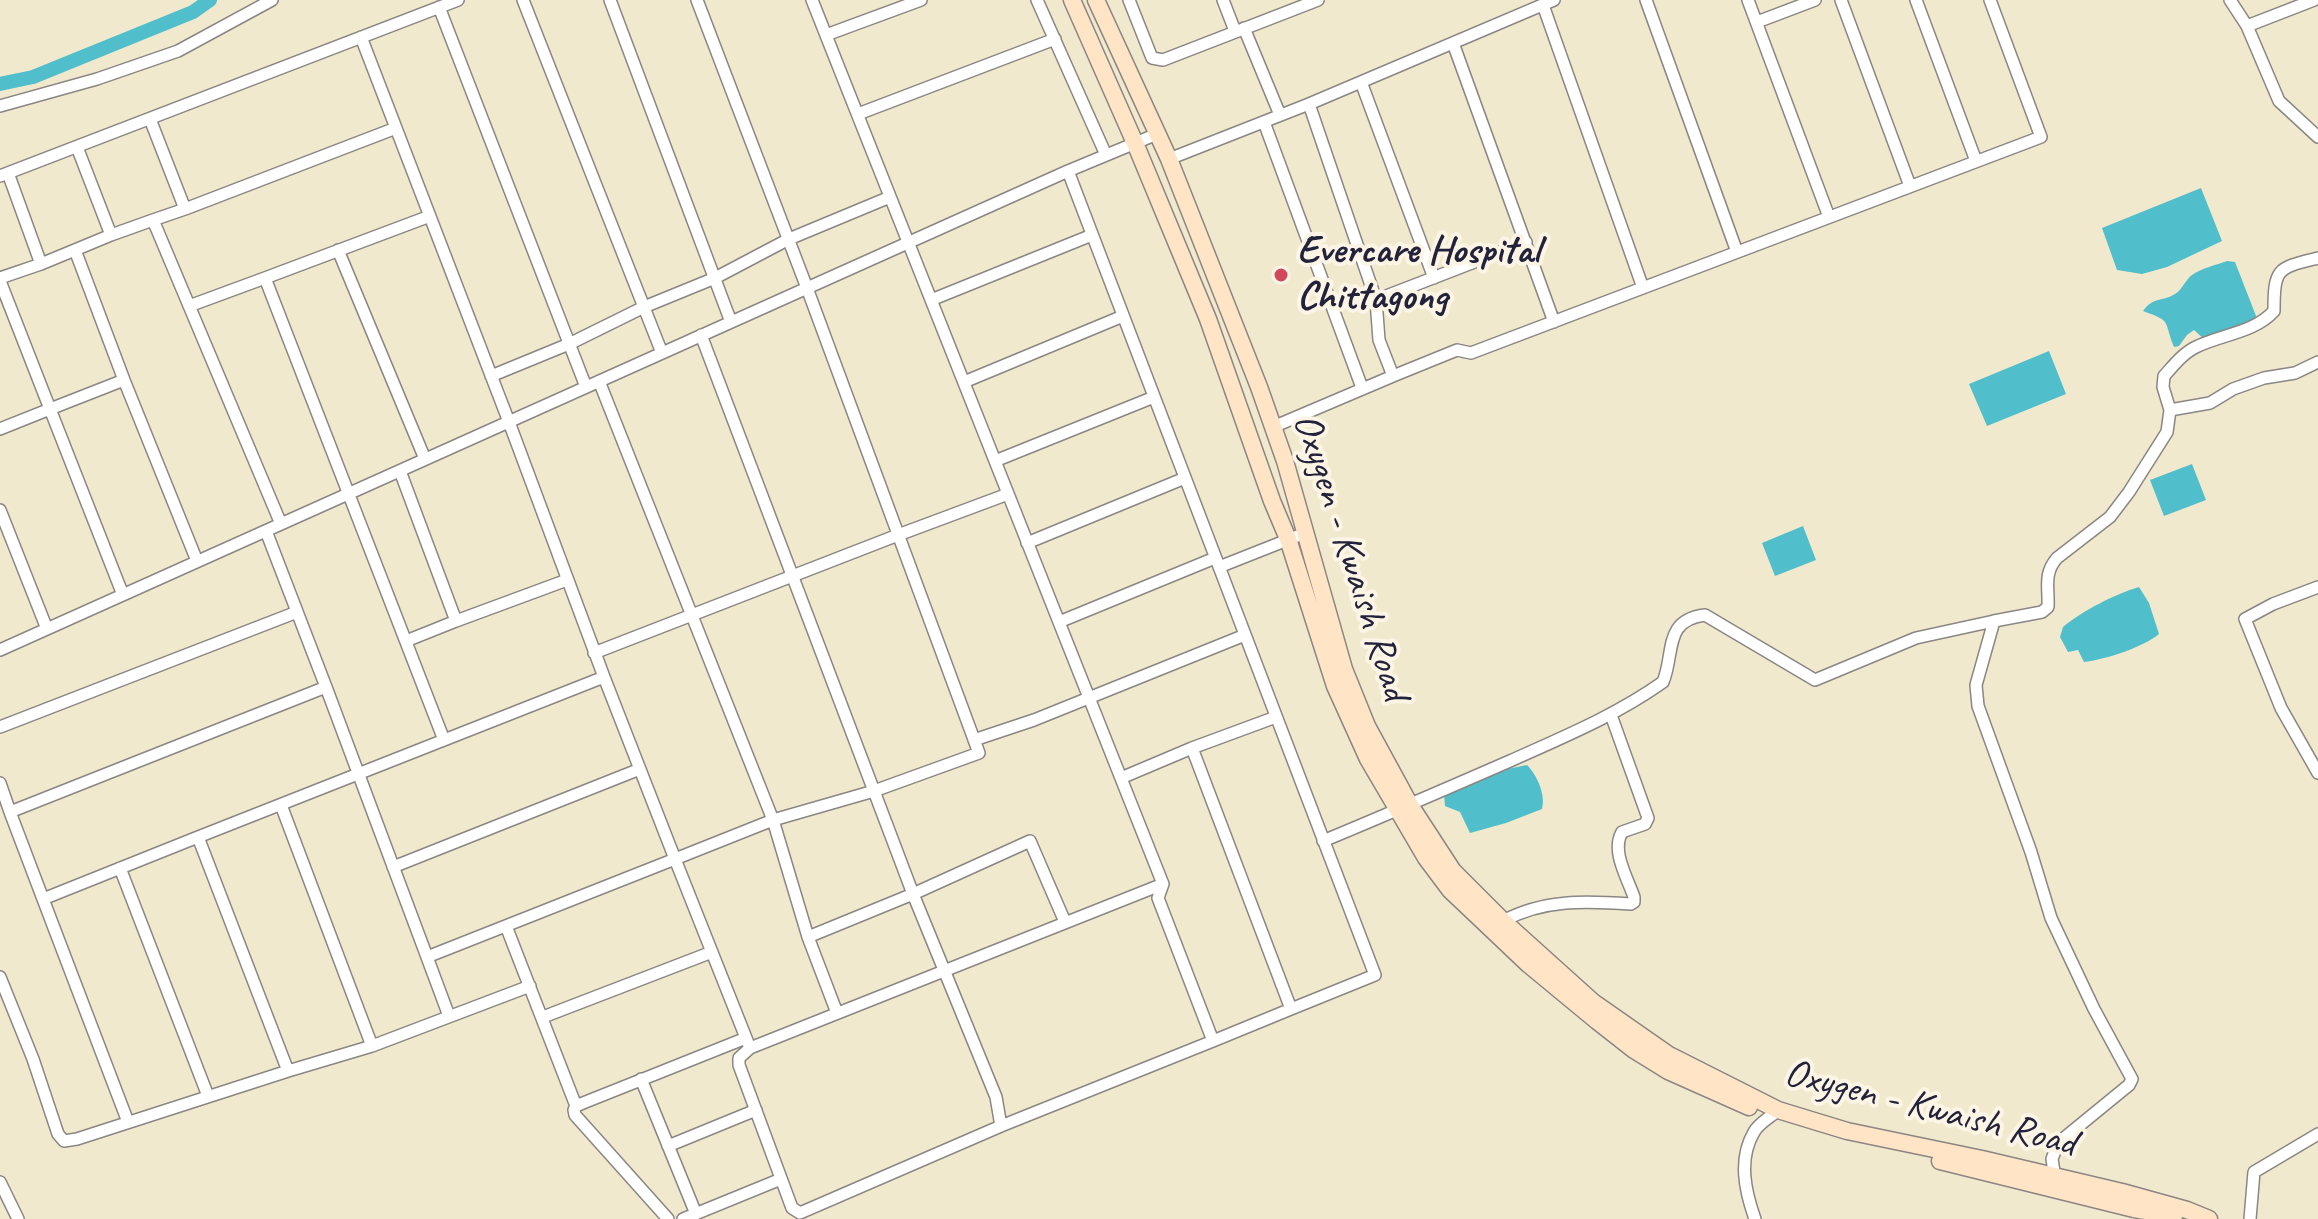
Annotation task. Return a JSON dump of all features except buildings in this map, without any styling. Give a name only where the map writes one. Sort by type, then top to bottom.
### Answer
[{"type":"main road","name":"Oxygen - Kwaish Road","points":[[1072,0],[1208,319],[1288,539],[1335,686],[1368,759],[1453,871],[1593,1002],[1669,1055],[1794,1127],[2179,1219]]},
{"type":"main road","name":"Oxygen - Kwaish Road","points":[[1096,0],[1169,159],[1259,387],[1344,669],[1426,858],[1450,890],[1528,964],[1585,1012],[1634,1050],[1668,1071],[1774,1113],[2122,1192],[2209,1219]]},
{"type":"street","points":[[0,106],[97,79],[178,51],[272,0]]},
{"type":"street","points":[[41,264],[4,175],[458,0]]},
{"type":"street","points":[[523,0],[662,353]]},
{"type":"street","points":[[610,0],[731,322]]},
{"type":"street","points":[[427,957],[773,820],[874,791],[979,753],[697,0]]},
{"type":"street","points":[[812,0],[1163,884],[1158,898],[1213,1041]]},
{"type":"street","points":[[826,35],[921,0]]},
{"type":"street","points":[[1037,0],[1106,155]]},
{"type":"street","points":[[1129,0],[1152,58],[1163,60],[1318,0]]},
{"type":"street","points":[[1223,0],[1280,115]]},
{"type":"street","points":[[1646,0],[1737,252]]},
{"type":"street","points":[[1748,0],[1829,217]]},
{"type":"street","points":[[1757,22],[1815,0]]},
{"type":"street","points":[[1841,0],[1910,186]]},
{"type":"street","points":[[1916,0],[1976,161]]},
{"type":"street","points":[[1273,427],[1457,350],[1471,353],[2041,137],[1990,0]]},
{"type":"street","points":[[2230,0],[2247,26],[2279,101],[2318,137]]},
{"type":"street","points":[[2247,26],[2314,0]]},
{"type":"street","points":[[1169,159],[1309,104],[1548,2],[1643,288]]},
{"type":"street","points":[[439,7],[586,387]]},
{"type":"street","points":[[361,37],[594,653],[748,1043]]},
{"type":"street","points":[[858,114],[1055,39]]},
{"type":"street","points":[[1453,43],[1554,322]]},
{"type":"street","points":[[1361,82],[1434,278]]},
{"type":"street","points":[[1309,104],[1376,300],[1379,340],[1393,376]]},
{"type":"street","points":[[150,119],[185,209]]},
{"type":"street","points":[[1264,122],[1361,385]]},
{"type":"street","points":[[123,595],[0,280],[396,128]]},
{"type":"street","points":[[0,650],[1068,171],[1157,134]]},
{"type":"street","points":[[77,147],[111,235]]},
{"type":"street","points":[[748,1043],[739,1058],[739,1065],[792,1208],[800,1213],[1001,1126],[1375,975],[1068,171]]},
{"type":"street","points":[[491,376],[715,278],[789,239],[890,197]]},
{"type":"street","points":[[189,306],[430,216]]},
{"type":"street","points":[[153,220],[281,524]]},
{"type":"street","points":[[931,300],[1092,235]]},
{"type":"street","points":[[1376,300],[1526,242]]},
{"type":"street","points":[[75,250],[197,561]]},
{"type":"street","points":[[338,250],[425,459]]},
{"type":"street","points":[[1323,841],[1611,715],[1663,682],[1676,631],[1684,620],[1693,616],[1705,615],[1815,680],[1916,638],[2042,612],[2048,607],[2046,581],[2050,566],[2110,517],[2167,432],[2170,410],[2162,380],[2164,376],[2182,356],[2197,346],[2264,322],[2274,311],[2274,283],[2279,273],[2286,266],[2318,258]]},
{"type":"street","points":[[265,278],[444,740]]},
{"type":"street","points":[[964,382],[1123,316]]},
{"type":"street","points":[[701,335],[913,894],[996,1097],[1001,1126]]},
{"type":"street","points":[[2170,410],[2210,403],[2233,389],[2264,378],[2295,373],[2318,362]]},
{"type":"street","points":[[0,429],[124,380]]},
{"type":"street","points":[[599,381],[773,820],[808,937],[837,1013]]},
{"type":"street","points":[[995,461],[1154,397]]},
{"type":"street","points":[[400,471],[456,621]]},
{"type":"street","points":[[1027,543],[1185,478]]},
{"type":"street","points":[[594,653],[1008,494]]},
{"type":"street","points":[[0,510],[47,629]]},
{"type":"street","points":[[266,531],[449,1016]]},
{"type":"street","points":[[1059,622],[1217,562],[1305,533]]},
{"type":"street","points":[[406,641],[567,580]]},
{"type":"street","points":[[2318,587],[2273,604],[2245,619],[2281,708],[2318,773]]},
{"type":"street","points":[[0,727],[297,612]]},
{"type":"street","points":[[1994,621],[1976,685],[1978,706],[2031,852],[2051,918],[2094,1009],[2132,1079],[2129,1085],[2058,1143],[2052,1159],[2055,1178]]},
{"type":"street","points":[[974,740],[1034,720],[1245,635]]},
{"type":"street","points":[[43,899],[604,677]]},
{"type":"street","points":[[10,812],[326,687]]},
{"type":"street","points":[[1503,921],[1524,910],[1553,905],[1589,901],[1634,902],[1620,859],[1618,840],[1622,832],[1645,824],[1648,818],[1611,715]]},
{"type":"street","points":[[1121,778],[1276,717]]},
{"type":"street","points":[[1192,748],[1291,1009]]},
{"type":"street","points":[[393,867],[640,769]]},
{"type":"street","points":[[0,783],[128,1122]]},
{"type":"street","points":[[281,805],[372,1046]]},
{"type":"street","points":[[198,837],[288,1071]]},
{"type":"street","points":[[808,937],[1030,841],[1065,922]]},
{"type":"street","points":[[120,868],[208,1096]]},
{"type":"street","points":[[576,1106],[641,1079],[837,1013],[1163,884]]},
{"type":"street","points":[[506,926],[576,1106],[575,1115],[668,1219]]},
{"type":"street","points":[[543,1017],[712,952]]},
{"type":"street","points":[[0,977],[61,1138],[67,1142],[372,1046],[530,986]]},
{"type":"street","points":[[641,1079],[696,1214]]},
{"type":"street","points":[[668,1146],[756,1110]]},
{"type":"street","points":[[1755,1219],[1744,1177],[1745,1153],[1755,1129],[1774,1113]]},
{"type":"street","points":[[2250,1219],[2254,1172],[2318,1134]]},
{"type":"street","points":[[683,1219],[781,1179]]},
{"type":"street","points":[[0,1182],[18,1219]]},
{"type":"water","points":[[2201,188],[2222,241],[2167,267],[2142,274],[2117,270],[2102,228]]},
{"type":"water","points":[[2227,261],[2235,262],[2258,321],[2205,340],[2194,330],[2179,346],[2174,347],[2166,323],[2143,311],[2155,301],[2175,294],[2196,273]]},
{"type":"water","points":[[2049,351],[2066,394],[1987,426],[1969,384]]},
{"type":"water","points":[[2192,464],[2206,500],[2164,516],[2150,480]]},
{"type":"water","points":[[1803,526],[1816,560],[1775,576],[1762,543]]},
{"type":"water","points":[[2139,587],[2149,603],[2159,634],[2134,648],[2092,661],[2084,662],[2078,650],[2068,652],[2060,637],[2063,627],[2099,604]]},
{"type":"water","points":[[1527,765],[1540,786],[1542,809],[1470,833],[1460,812],[1445,806],[1444,794],[1492,772]]},
{"type":"waterway","points":[[0,84],[33,77],[193,12],[210,0]]},
{"type":"place","name":"Evercare Hospital Chittagong","points":[[1281,275]]}]
